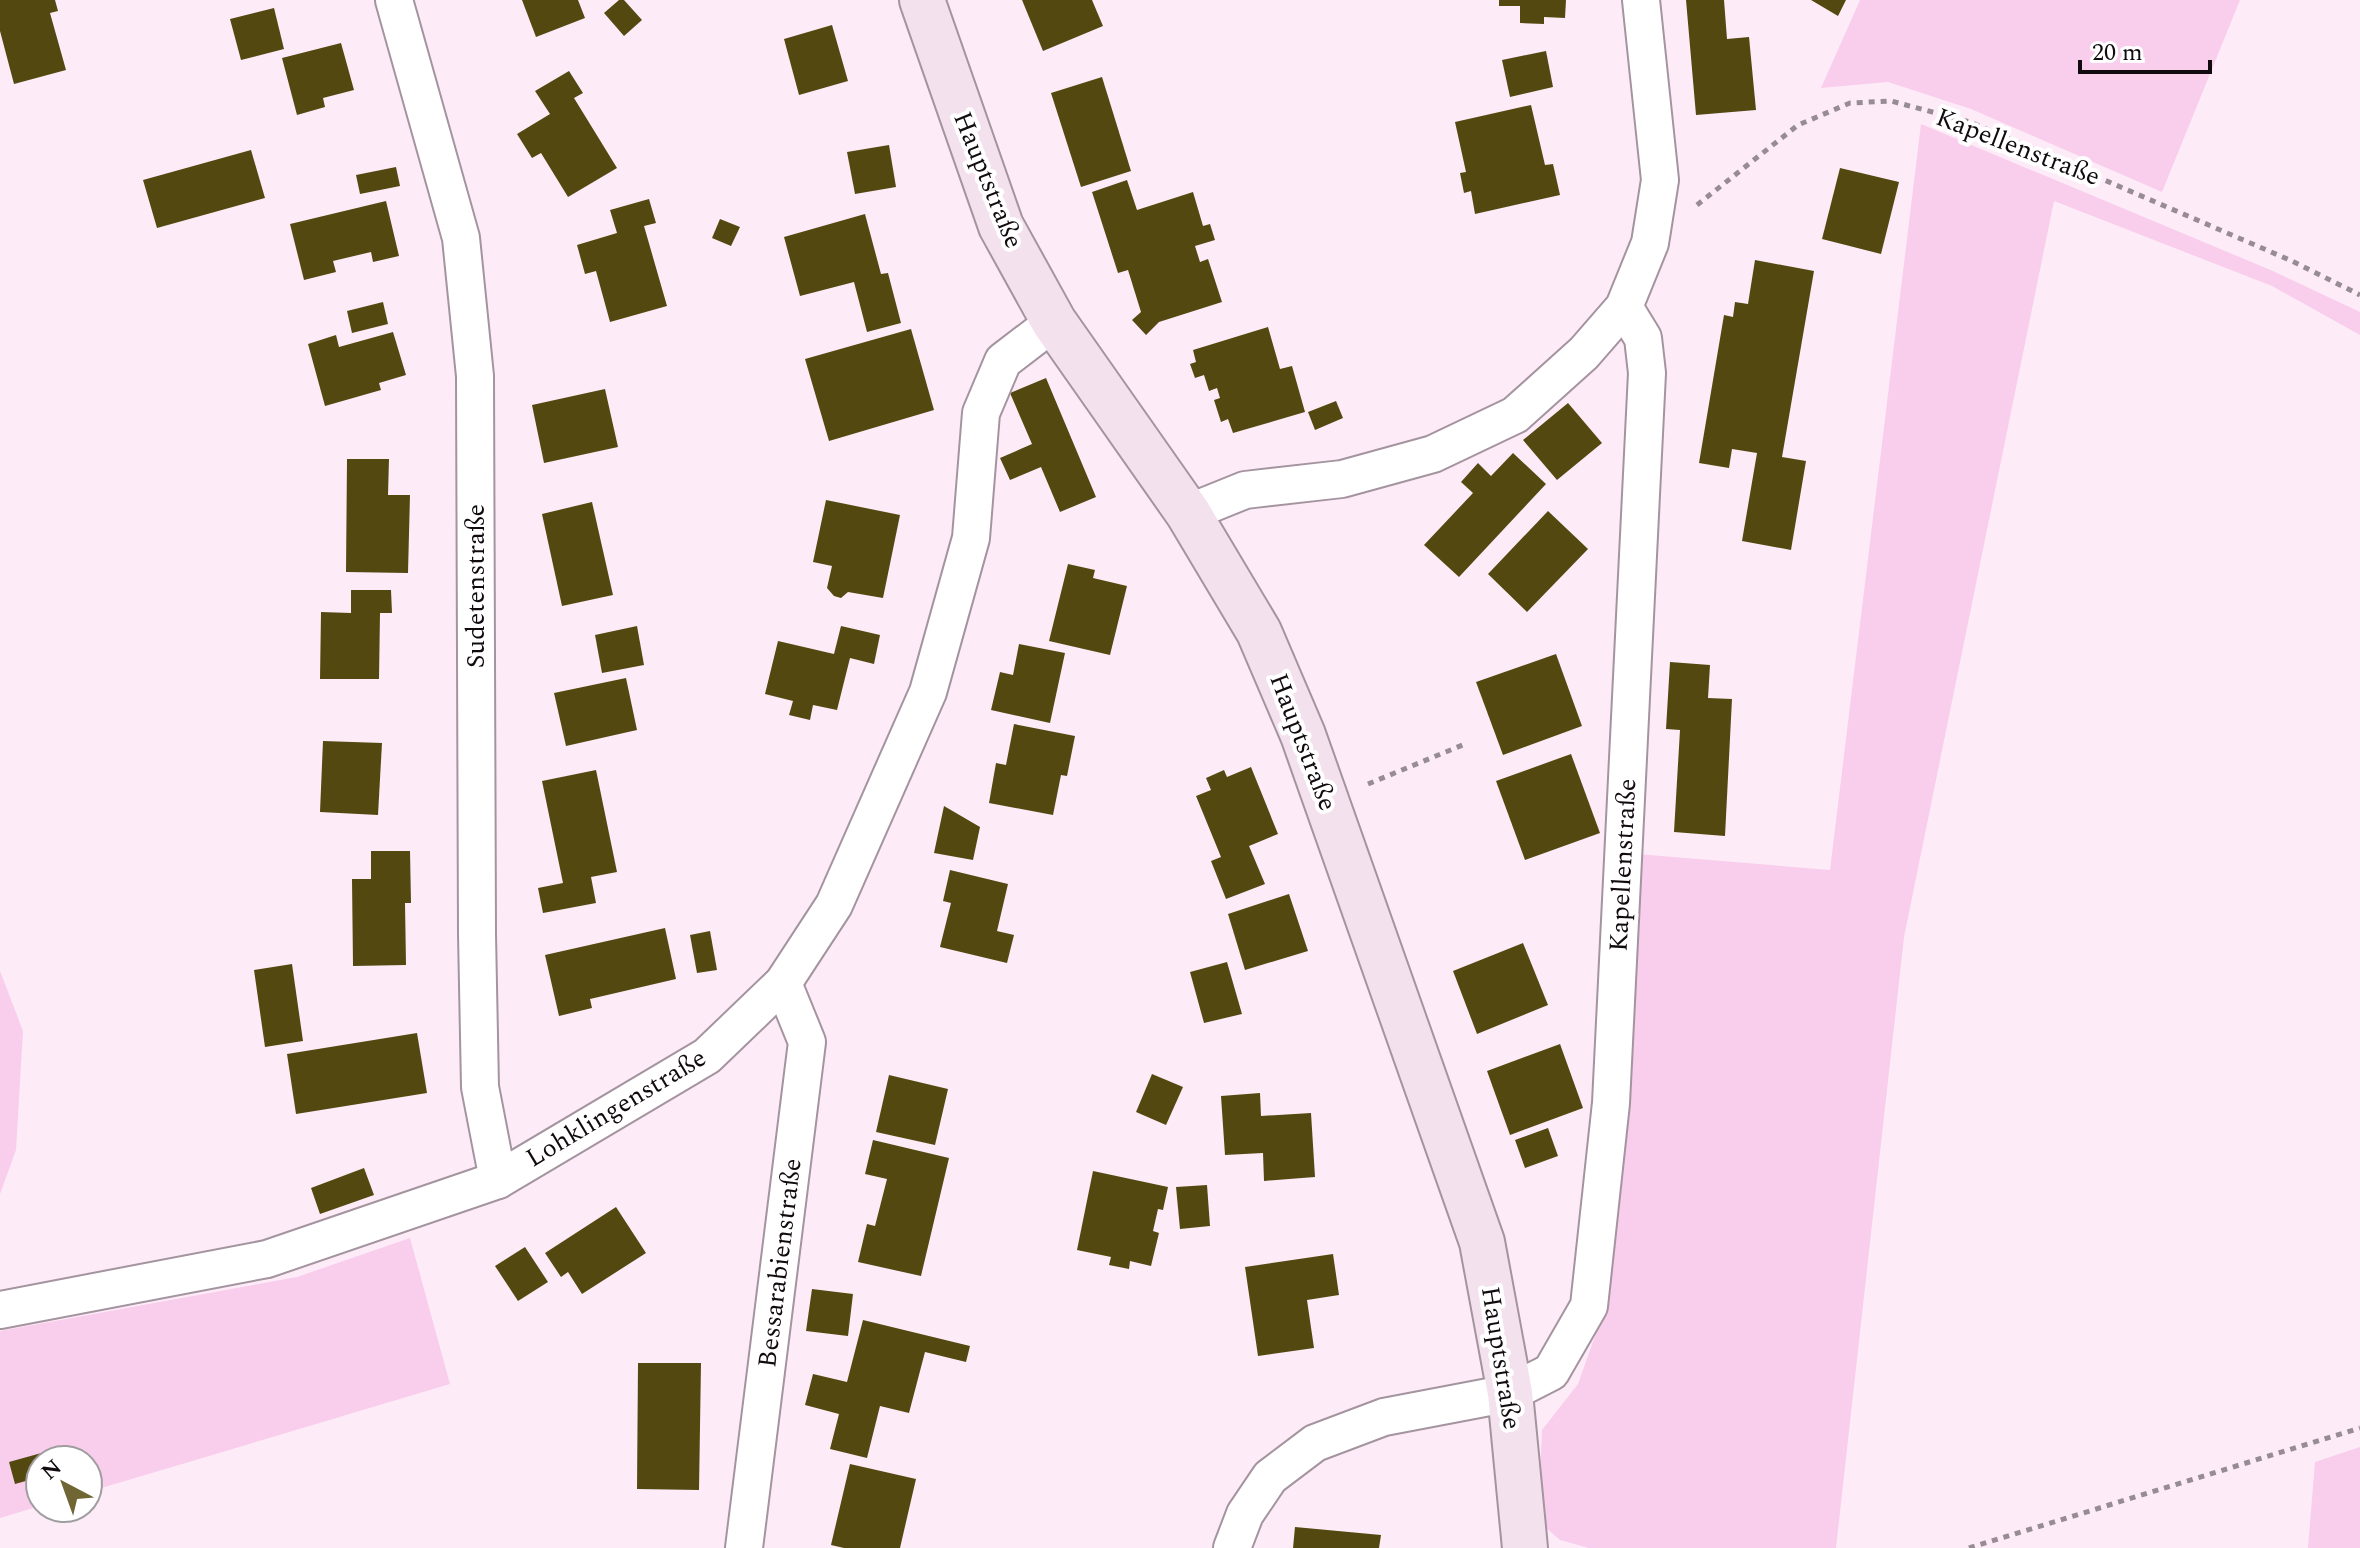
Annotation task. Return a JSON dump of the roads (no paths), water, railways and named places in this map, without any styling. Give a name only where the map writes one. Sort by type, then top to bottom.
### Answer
[{"type":"main road","name":"Hauptstraße","points":[[922,0],[1001,226],[1054,322],[1188,513],[1259,632],[1303,735],[1482,1242],[1510,1393],[1525,1548]]},
{"type":"street","name":"Sudetenstraße","points":[[394,0],[461,238],[475,376],[476,918],[480,1087],[498,1180]]},
{"type":"street","points":[[1188,513],[1245,490],[1342,479],[1433,454],[1515,415],[1584,353],[1624,307],[1650,243],[1660,180],[1641,0]]},
{"type":"street","name":"Kapellenstraße","points":[[1232,1548],[1245,1514],[1270,1477],[1315,1443],[1384,1417],[1510,1393],[1551,1372],[1589,1306],[1608,1134],[1647,373],[1643,338],[1624,307]]},
{"type":"street","name":"Lohklingenstraße","points":[[0,1310],[267,1259],[498,1180],[707,1056],[783,983],[834,905],[928,692],[971,538],[981,413],[1003,361],[1054,322]]},
{"type":"street","name":"Bessarabienstraße","points":[[744,1548],[807,1042],[783,983]]}]
